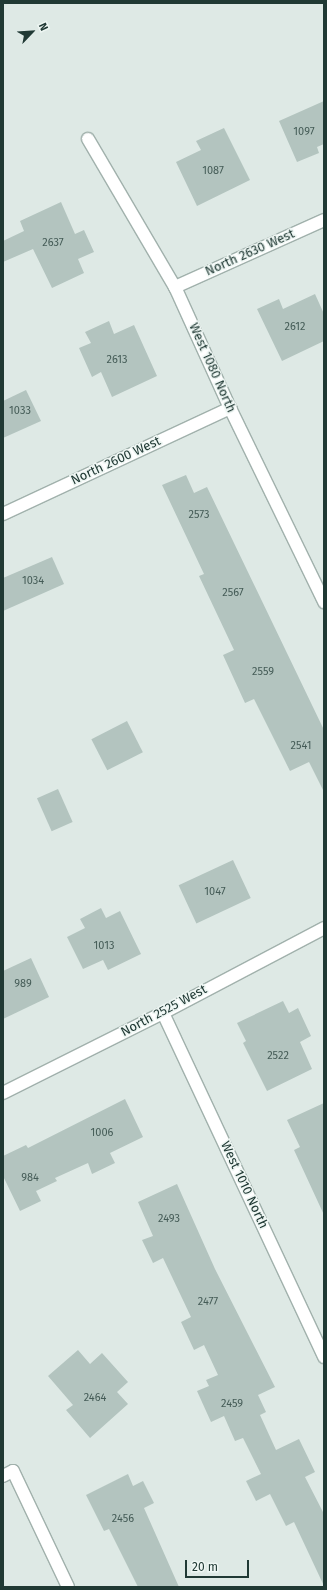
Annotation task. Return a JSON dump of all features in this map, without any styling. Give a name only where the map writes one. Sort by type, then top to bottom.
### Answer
[{"type":"street","name":"West 1080 North","points":[[88,139],[175,287],[230,408],[320,581],[324,602]]},
{"type":"street","name":"North 2630 West","points":[[175,287],[324,220]]},
{"type":"street","name":"North 2600 West","points":[[3,514],[230,408]]},
{"type":"street","name":"North 2525 West","points":[[3,1092],[163,1013],[324,928]]},
{"type":"street","name":"West 1010 North","points":[[163,1013],[324,1357]]},
{"type":"street","points":[[3,1476],[13,1471],[68,1587]]},
{"type":"building","points":[[324,101],[324,144],[317,147],[319,153],[297,162],[279,121]]},
{"type":"building","points":[[224,128],[250,180],[197,206],[176,162],[201,150],[196,141]]},
{"type":"building","points":[[61,202],[75,234],[84,230],[94,252],[78,259],[84,273],[52,288],[33,249],[3,262],[3,241],[24,231],[20,221]]},
{"type":"building","points":[[315,294],[324,314],[324,341],[282,361],[257,309],[279,299],[283,309]]},
{"type":"building","points":[[109,321],[114,334],[134,325],[157,376],[112,397],[101,372],[92,377],[79,348],[91,343],[85,332]]},
{"type":"building","points":[[26,390],[41,421],[3,438],[3,401]]},
{"type":"building","points":[[186,475],[194,493],[207,487],[324,730],[324,792],[309,762],[290,771],[254,699],[245,703],[223,655],[234,650],[199,576],[204,574],[162,485]]},
{"type":"building","points":[[52,557],[64,584],[3,611],[3,578]]},
{"type":"building","points":[[127,721],[143,752],[107,770],[91,739]]},
{"type":"building","points":[[58,789],[73,822],[52,831],[37,798]]},
{"type":"building","points":[[233,860],[251,898],[196,923],[179,885]]},
{"type":"building","points":[[101,908],[106,918],[120,911],[141,954],[108,970],[103,960],[83,969],[67,937],[85,928],[80,919]]},
{"type":"building","points":[[31,958],[49,997],[3,1019],[3,971]]},
{"type":"building","points":[[283,1001],[289,1013],[298,1008],[311,1036],[300,1042],[312,1069],[267,1091],[243,1043],[246,1041],[237,1023]]},
{"type":"building","points":[[125,1099],[143,1137],[110,1153],[115,1163],[92,1174],[88,1163],[55,1178],[57,1181],[36,1191],[41,1201],[20,1211],[3,1176],[3,1156],[26,1145],[28,1148]]},
{"type":"building","points":[[324,1103],[324,1215],[294,1150],[300,1147],[287,1120]]},
{"type":"building","points":[[177,1184],[215,1269],[275,1387],[258,1395],[266,1412],[260,1415],[276,1450],[299,1439],[315,1472],[305,1477],[324,1514],[324,1586],[294,1522],[286,1526],[270,1494],[256,1501],[246,1481],[261,1474],[243,1438],[235,1441],[224,1416],[211,1422],[197,1391],[209,1386],[206,1380],[218,1375],[204,1345],[194,1350],[181,1322],[191,1317],[163,1258],[153,1263],[142,1240],[153,1236],[138,1202]]},
{"type":"building","points":[[78,1350],[90,1364],[102,1353],[128,1382],[117,1392],[128,1404],[90,1438],[66,1410],[73,1405],[48,1376]]},
{"type":"building","points":[[128,1474],[133,1486],[143,1481],[154,1503],[144,1508],[179,1587],[138,1587],[109,1529],[104,1531],[86,1495]]}]
